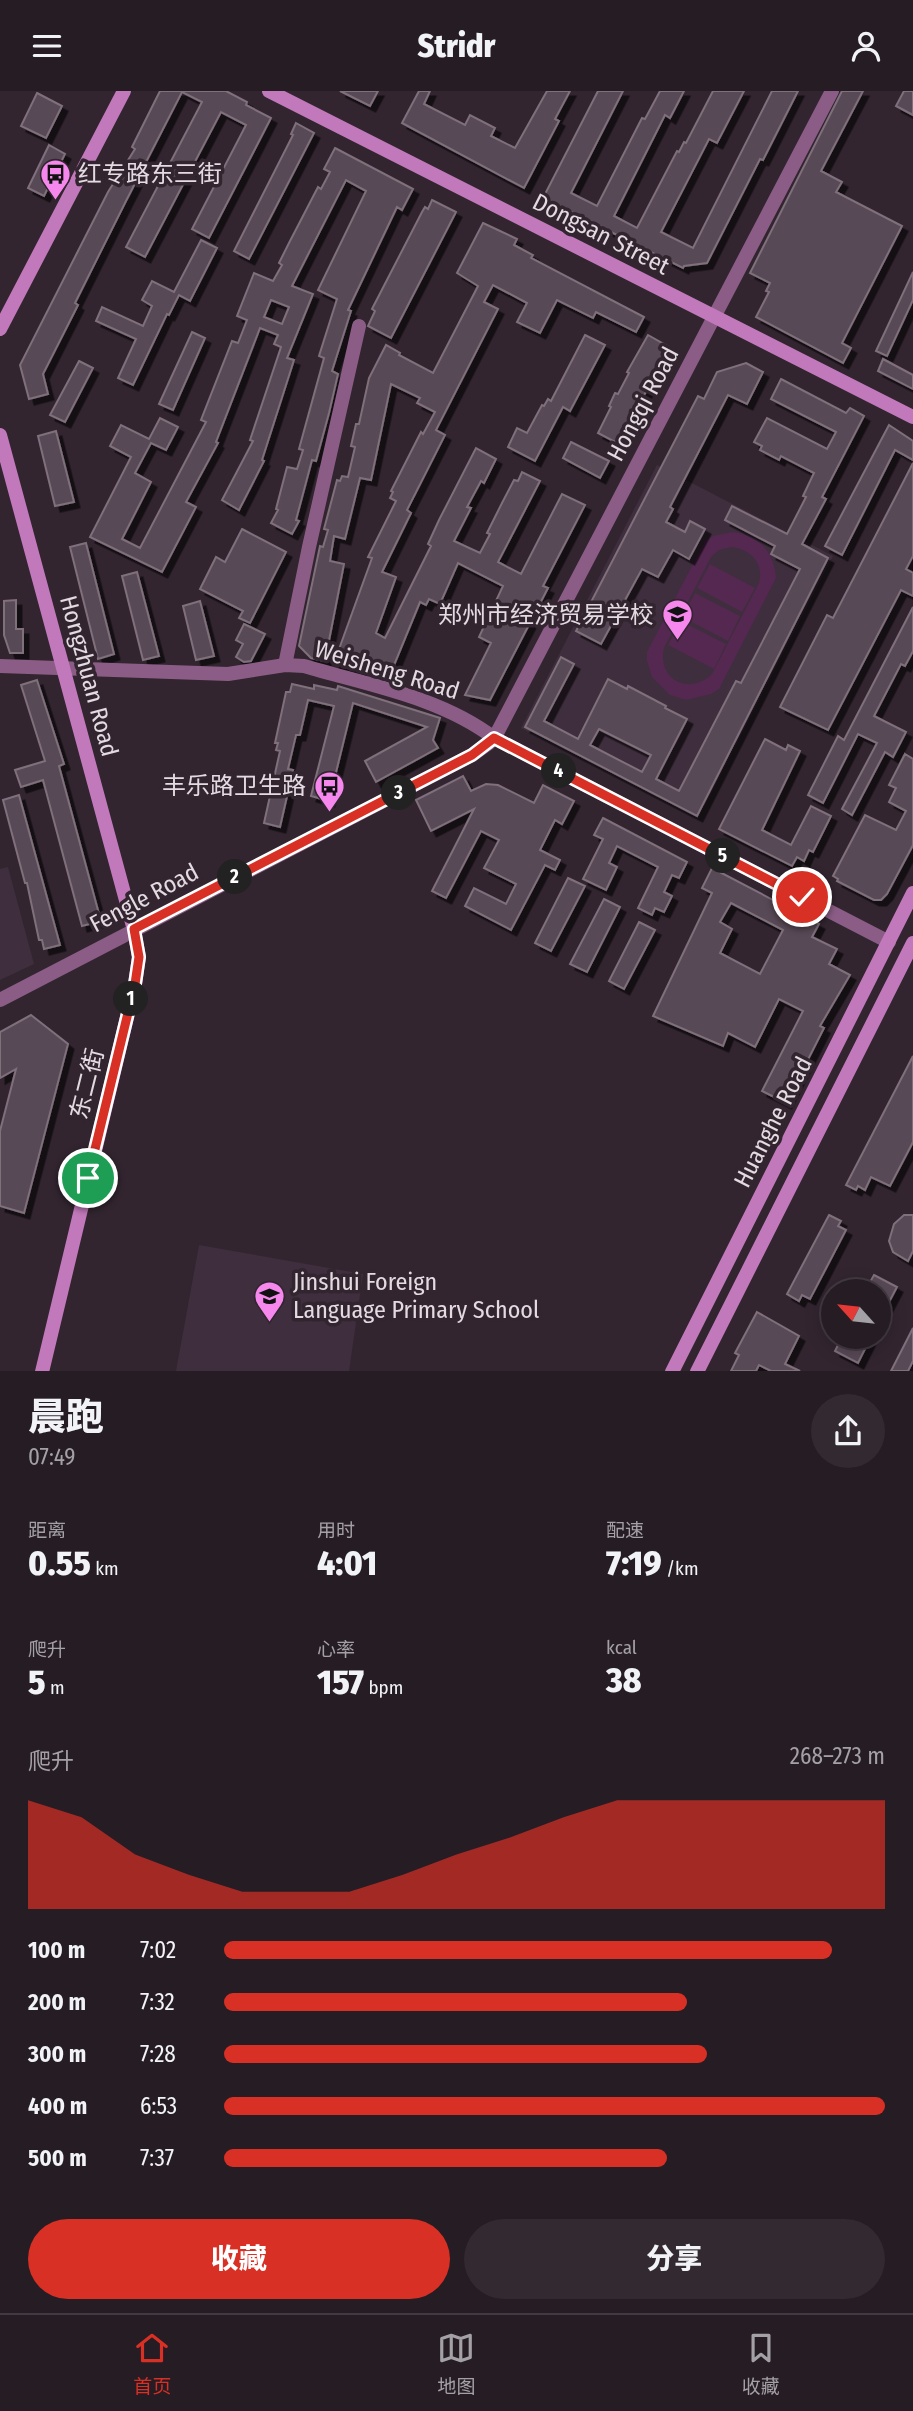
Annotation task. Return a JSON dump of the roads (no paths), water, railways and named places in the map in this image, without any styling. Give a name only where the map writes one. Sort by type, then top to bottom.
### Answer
[{"type":"street","points":[[0,330],[124,91]]},
{"type":"street","name":"Dongsan Street","points":[[269,91],[913,417]]},
{"type":"street","name":"Hongqi Road","points":[[494,738],[832,91]]},
{"type":"street","points":[[285,665],[359,326]]},
{"type":"street","name":"Hongzhuan Road","points":[[0,435],[134,929]]},
{"type":"street","name":"Weisheng Road","points":[[0,666],[228,674],[285,665],[304,666],[416,699],[462,717],[494,738],[889,942],[911,950]]},
{"type":"street","name":"Fengle Road","points":[[0,1000],[472,755],[494,738]]},
{"type":"street","name":"Huanghe Road","points":[[672,1371],[913,893]]},
{"type":"street","name":"东二街","points":[[42,1371],[135,984],[139,957],[134,929]]},
{"type":"street","name":"Huanghe Road","points":[[697,1371],[911,950]]},
{"type":"place","name":"红专路东三街","points":[[55,201]]},
{"type":"place","name":"郑州市经济贸易学校","points":[[677,642]]},
{"type":"place","name":"丰乐路卫生路","points":[[329,813]]},
{"type":"place","name":"Jinshui Foreign Language Primary School","points":[[270,1323]]}]
